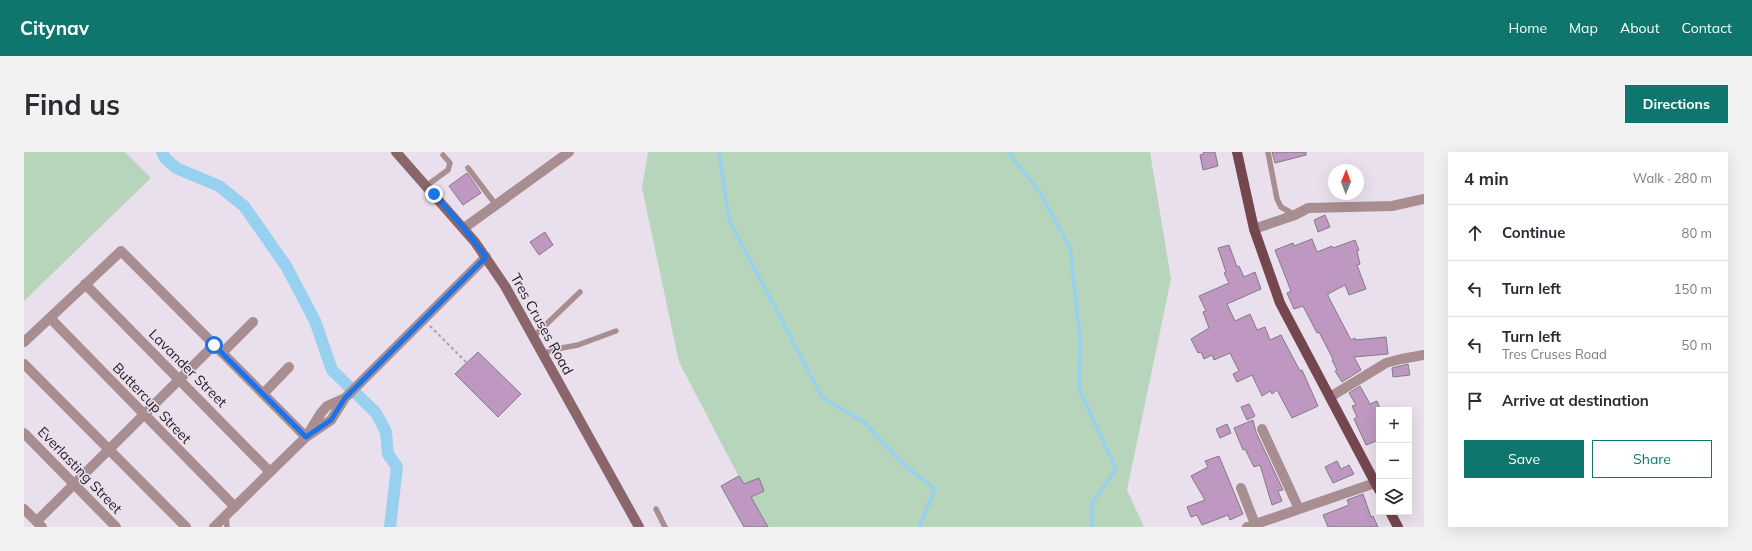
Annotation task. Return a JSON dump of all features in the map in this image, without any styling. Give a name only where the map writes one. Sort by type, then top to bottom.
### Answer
[{"type":"main road","name":"Tres Cruses Road","points":[[396,152],[464,228],[486,257],[505,286],[639,527]]},
{"type":"main road","points":[[1237,152],[1254,229],[1280,303],[1376,485]]},
{"type":"main road","points":[[1392,515],[1398,527]]},
{"type":"street","points":[[464,228],[569,152]]},
{"type":"street","points":[[1254,229],[1295,215],[1308,208],[1392,206],[1424,199]]},
{"type":"street","points":[[24,342],[121,251],[306,437]]},
{"type":"street","points":[[214,527],[306,437],[331,420],[345,398],[486,257]]},
{"type":"street","name":"Lavander Street","points":[[85,284],[270,472]]},
{"type":"street","name":"Buttercup Street","points":[[50,318],[235,507]]},
{"type":"street","points":[[222,353],[253,322]]},
{"type":"street","points":[[24,508],[40,524],[74,484],[214,345]]},
{"type":"street","points":[[1330,397],[1386,363],[1401,359],[1424,356]]},
{"type":"street","points":[[24,364],[186,527]]},
{"type":"street","points":[[263,394],[289,367]]},
{"type":"street","points":[[1262,429],[1299,509]]},
{"type":"street","name":"Everlasting Street","points":[[24,433],[116,527]]},
{"type":"street","points":[[1241,488],[1251,525],[1299,509],[1376,487]]},
{"type":"lane","points":[[1268,152],[1277,199],[1281,207],[1295,215]]},
{"type":"lane","points":[[426,186],[448,170],[450,163],[443,155]]},
{"type":"lane","points":[[468,168],[496,205]]},
{"type":"lane","points":[[533,337],[580,292]]},
{"type":"lane","points":[[543,355],[550,350],[578,345],[616,331]]},
{"type":"lane","points":[[656,509],[665,527]]},
{"type":"lane","points":[[226,515],[227,527]]},
{"type":"path","points":[[423,319],[467,363]]},
{"type":"green space","points":[[24,152],[125,152],[151,178],[24,301]]},
{"type":"green space","points":[[648,152],[1150,152],[1171,279],[1127,490],[1144,527],[765,527],[679,362],[642,188]]},
{"type":"building","points":[[1203,152],[1215,152],[1218,166],[1203,170],[1200,155],[1204,154]]},
{"type":"building","points":[[1272,152],[1306,152],[1306,155],[1275,163]]},
{"type":"building","points":[[467,173],[481,193],[463,205],[449,186]]},
{"type":"building","points":[[1325,215],[1330,227],[1318,232],[1314,220]]},
{"type":"building","points":[[545,232],[553,245],[539,255],[530,242]]},
{"type":"building","points":[[1312,239],[1317,252],[1332,246],[1333,248],[1355,240],[1359,250],[1357,251],[1360,264],[1357,265],[1366,289],[1349,295],[1345,285],[1328,294],[1328,296],[1351,340],[1355,338],[1356,340],[1386,337],[1388,354],[1354,357],[1361,370],[1342,382],[1335,371],[1337,370],[1332,360],[1333,359],[1303,306],[1294,309],[1287,293],[1291,291],[1275,250],[1293,243],[1294,246]]},
{"type":"building","points":[[1229,245],[1237,267],[1239,266],[1244,277],[1255,272],[1261,289],[1227,304],[1235,321],[1250,314],[1257,330],[1265,327],[1270,340],[1281,335],[1300,371],[1302,370],[1318,406],[1292,418],[1277,390],[1272,394],[1270,391],[1262,396],[1252,375],[1237,382],[1233,374],[1239,371],[1230,353],[1214,360],[1212,355],[1204,359],[1201,352],[1198,353],[1191,339],[1209,328],[1203,312],[1206,311],[1199,296],[1229,283],[1224,273],[1226,272],[1218,248]]},
{"type":"building","points":[[478,352],[521,394],[498,417],[455,374]]},
{"type":"building","points":[[1408,364],[1410,375],[1393,377],[1392,368]]},
{"type":"building","points":[[1360,386],[1370,404],[1377,401],[1379,407],[1376,407],[1376,441],[1366,445],[1354,419],[1357,417],[1352,406],[1356,405],[1349,393]]},
{"type":"building","points":[[1249,404],[1255,416],[1247,420],[1241,407]]},
{"type":"building","points":[[1253,420],[1256,432],[1283,490],[1278,491],[1282,501],[1272,505],[1260,465],[1254,467],[1245,449],[1243,450],[1234,428]]},
{"type":"building","points":[[1227,424],[1231,433],[1220,438],[1216,429]]},
{"type":"building","points":[[1219,456],[1243,514],[1230,520],[1228,515],[1202,525],[1197,515],[1191,517],[1187,507],[1205,500],[1191,476],[1208,467],[1205,461]]},
{"type":"building","points":[[1337,461],[1341,469],[1349,465],[1354,474],[1333,483],[1325,467]]},
{"type":"building","points":[[739,476],[744,484],[759,478],[764,491],[751,497],[768,527],[744,527],[721,486]]},
{"type":"building","points":[[1363,494],[1371,517],[1373,516],[1378,527],[1328,527],[1323,515],[1349,505],[1347,500]]},
{"type":"waterway","points":[[162,152],[165,158],[176,168],[219,186],[244,206],[286,266],[315,321],[332,370],[376,413],[386,432],[388,454],[397,467],[390,527]]},
{"type":"waterway","points":[[719,152],[729,220],[822,397],[865,423],[903,464],[935,489],[919,527]]},
{"type":"waterway","points":[[1008,152],[1039,191],[1070,248],[1080,339],[1079,389],[1116,469],[1092,503],[1092,527]]},
{"type":"route","points":[[214,345],[306,437],[327,423],[331,420],[345,398],[486,257],[464,228],[434,194]]}]
